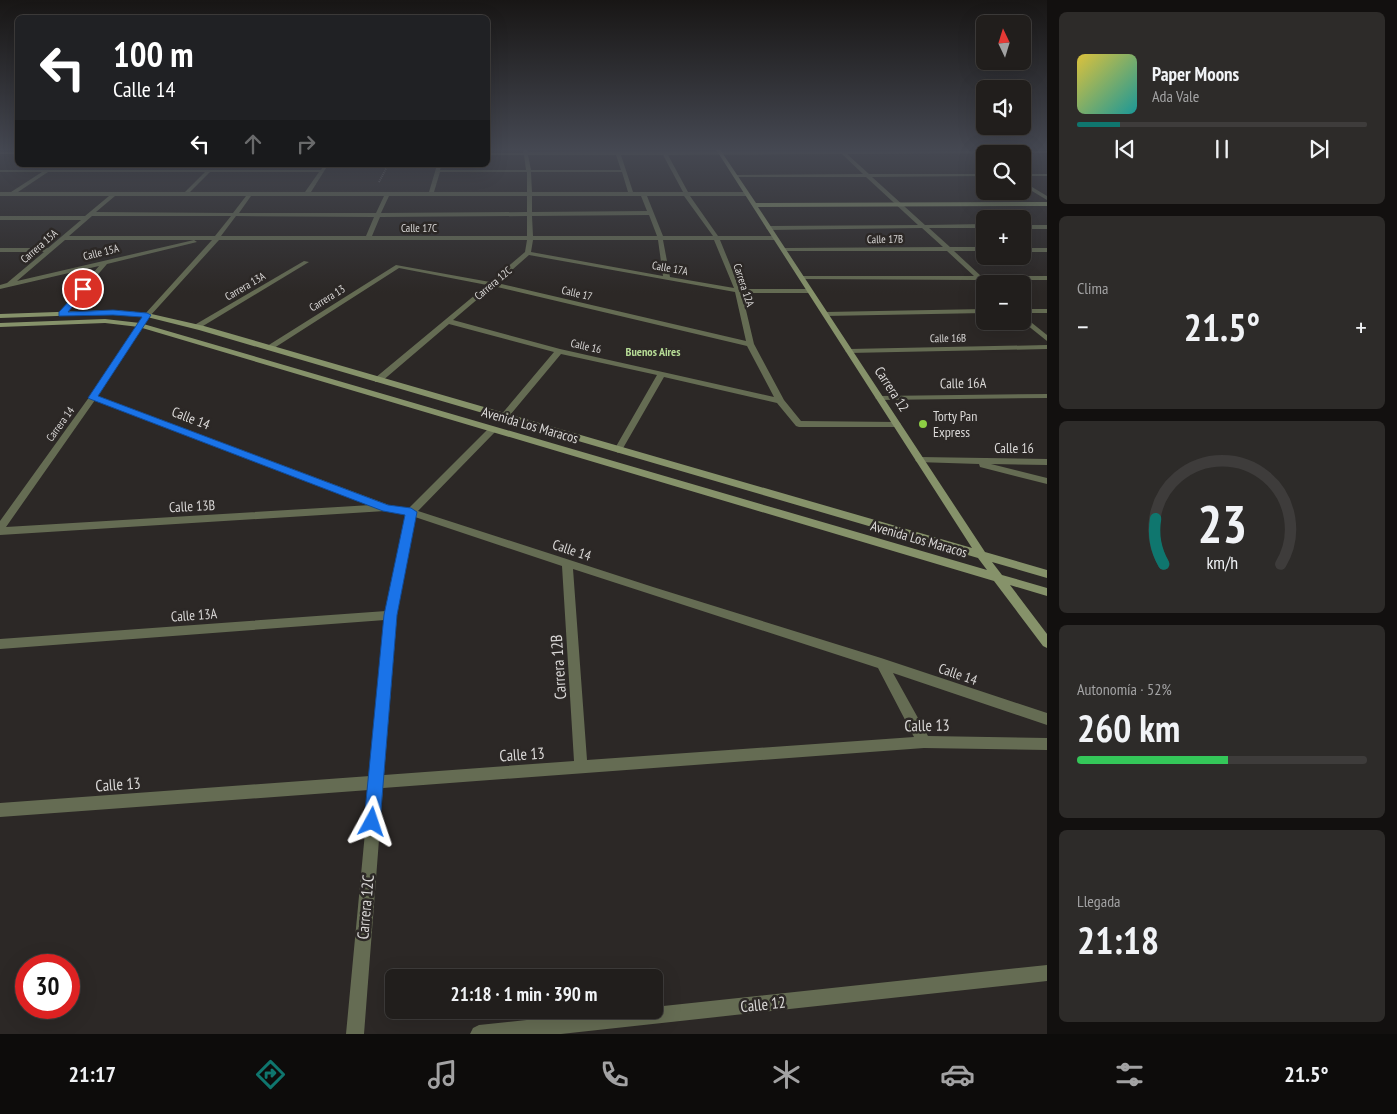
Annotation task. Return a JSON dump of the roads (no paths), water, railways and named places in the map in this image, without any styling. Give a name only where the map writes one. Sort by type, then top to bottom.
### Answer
[{"type":"street","name":"Carrera 15A","points":[[0,293],[3,287],[50,250],[111,196]]},
{"type":"street","name":"Carrera 14","points":[[0,528],[93,398],[147,315],[217,238],[248,196]]},
{"type":"street","points":[[368,238],[385,196]]},
{"type":"street","points":[[528,196],[530,238],[528,253]]},
{"type":"street","points":[[644,196],[660,237],[667,278]]},
{"type":"street","name":"Carrera 12A","points":[[688,196],[716,237],[738,291],[750,344],[780,401],[798,424],[897,425]]},
{"type":"street","name":"Carrera 12","points":[[748,196],[785,250],[982,556],[1047,643]]},
{"type":"street","points":[[890,196],[978,275]]},
{"type":"street","points":[[754,205],[1047,204]]},
{"type":"street","points":[[0,218],[237,213],[529,215],[651,212]]},
{"type":"street","points":[[769,228],[976,226]]},
{"type":"street","points":[[1031,227],[1047,227]]},
{"type":"street","name":"Calle 17C","points":[[63,238],[775,238]]},
{"type":"street","name":"Calle 15A","points":[[3,287],[207,238]]},
{"type":"street","name":"Calle 17B","points":[[785,250],[976,249]]},
{"type":"street","points":[[0,250],[50,250]]},
{"type":"street","points":[[1031,250],[1047,250]]},
{"type":"street","name":"Calle 17A","points":[[528,253],[738,291],[810,291]]},
{"type":"street","name":"Carrera 12C","points":[[378,380],[528,253]]},
{"type":"street","name":"Carrera 13A","points":[[195,327],[306,262]]},
{"type":"street","points":[[61,314],[105,263]]},
{"type":"street","name":"Calle 17","points":[[398,266],[493,284],[750,344]]},
{"type":"street","name":"Carrera 13","points":[[268,348],[398,266]]},
{"type":"street","points":[[802,278],[976,278]]},
{"type":"street","points":[[1031,278],[1047,278]]},
{"type":"street","points":[[1031,310],[1047,310]]},
{"type":"street","points":[[825,314],[976,311]]},
{"type":"street","name":"Avenida Los Maracos","points":[[0,316],[113,312],[147,315],[268,348],[503,418],[1047,574]]},
{"type":"street","name":"Calle 16","points":[[447,321],[559,351],[780,401]]},
{"type":"street","name":"Avenida Los Maracos","points":[[0,325],[105,322],[140,325],[1047,592]]},
{"type":"street","points":[[1031,325],[1047,339]]},
{"type":"street","name":"Calle 16B","points":[[849,351],[1047,347]]},
{"type":"street","points":[[503,418],[559,351]]},
{"type":"street","points":[[618,450],[660,375]]},
{"type":"street","name":"Calle 16A","points":[[879,398],[1047,396]]},
{"type":"street","name":"Calle 14","points":[[93,398],[386,508],[411,512],[567,565],[881,663],[1047,720]]},
{"type":"street","points":[[411,512],[492,430]]},
{"type":"street","name":"Calle 16","points":[[920,460],[1047,462]]},
{"type":"street","points":[[968,461],[1047,481]]},
{"type":"street","name":"Calle 13B","points":[[0,531],[386,508]]},
{"type":"street","name":"Carrera 12C","points":[[355,1034],[375,783],[391,615],[411,512]]},
{"type":"street","name":"Carrera 12B","points":[[567,565],[581,767]]},
{"type":"street","name":"Calle 13A","points":[[0,644],[391,615]]},
{"type":"street","points":[[881,663],[924,742]]},
{"type":"street","name":"Calle 13","points":[[0,810],[924,742],[1047,744]]},
{"type":"street","name":"Calle 12","points":[[479,1034],[1047,973]]},
{"type":"place","name":"Torty Pan Express","points":[[923,424]]},
{"type":"district","name":"Buenos Aires","points":[[653,351]]}]
